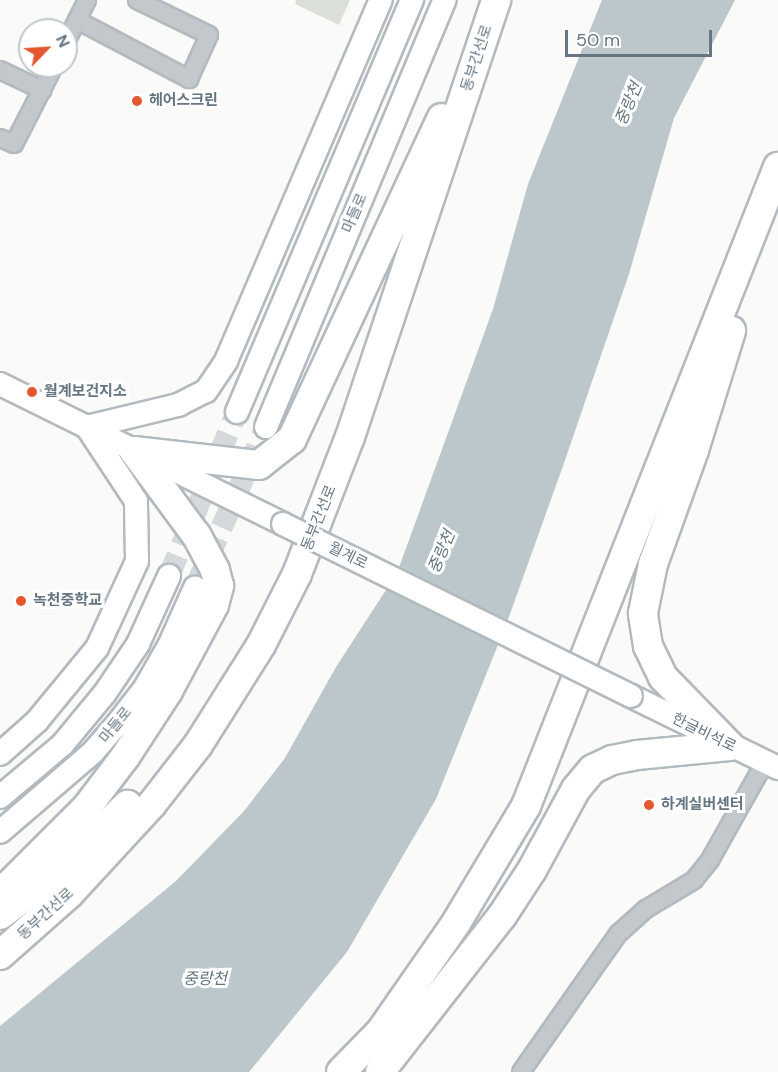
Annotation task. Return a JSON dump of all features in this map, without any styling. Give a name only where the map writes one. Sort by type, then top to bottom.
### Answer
[{"type":"highway","name":"동부간선로","points":[[0,955],[69,894],[152,804],[198,745],[244,675],[297,574],[321,514],[423,225],[496,1]]},
{"type":"highway","points":[[134,451],[259,465],[292,439],[496,1]]},
{"type":"highway","points":[[341,1072],[381,1031],[456,923],[526,806],[778,168]]},
{"type":"highway","points":[[730,746],[663,677],[648,646],[643,613],[653,564],[765,236],[778,176]]},
{"type":"highway","points":[[0,915],[66,865],[134,797],[166,759],[230,663],[292,543],[329,452],[396,268],[423,225]]},
{"type":"highway","points":[[0,894],[87,807],[125,757],[168,691],[214,604],[219,586],[215,570],[196,535],[134,451]]},
{"type":"highway","points":[[380,1072],[502,916],[532,870],[576,789],[593,769],[612,760],[638,755],[730,746]]},
{"type":"main road","points":[[0,754],[37,721],[97,648],[137,561],[136,501],[87,427],[178,405],[206,391],[226,361],[381,0]]},
{"type":"main road","name":"마들로","points":[[237,412],[412,0]]},
{"type":"main road","name":"마들로","points":[[266,427],[445,0]]},
{"type":"main road","name":"월계로","points":[[0,384],[631,696]]},
{"type":"main road","name":"마들로","points":[[0,797],[62,745],[105,693],[138,644],[169,576]]},
{"type":"main road","name":"마들로","points":[[0,832],[93,752],[118,723],[145,688],[169,646],[195,588]]},
{"type":"main road","name":"한글비석로","points":[[631,696],[772,765]]},
{"type":"street","points":[[78,18],[87,0]]},
{"type":"street","points":[[78,21],[189,79],[209,35],[137,0]]},
{"type":"street","points":[[0,70],[42,90]]},
{"type":"street","points":[[0,138],[14,144],[48,78]]},
{"type":"street","points":[[521,1072],[618,934],[646,909],[694,880],[711,860],[772,765]]},
{"type":"shaded area","points":[[296,0],[350,0],[339,25],[295,4]]},
{"type":"water","name":"중랑천","points":[[602,0],[735,0],[674,118],[629,274],[564,463],[506,625],[436,799],[347,952],[249,1072],[0,1072],[0,1026],[176,881],[244,811],[285,758],[336,667],[397,573],[493,309],[528,184]]},
{"type":"tunnel","points":[[169,576],[237,412]]},
{"type":"tunnel","points":[[195,588],[266,427]]},
{"type":"place","name":"헤어스크린","points":[[137,101]]},
{"type":"place","name":"월계보건지소","points":[[32,392]]},
{"type":"place","name":"녹천중학교","points":[[21,601]]},
{"type":"place","name":"하계실버센터","points":[[649,805]]}]
